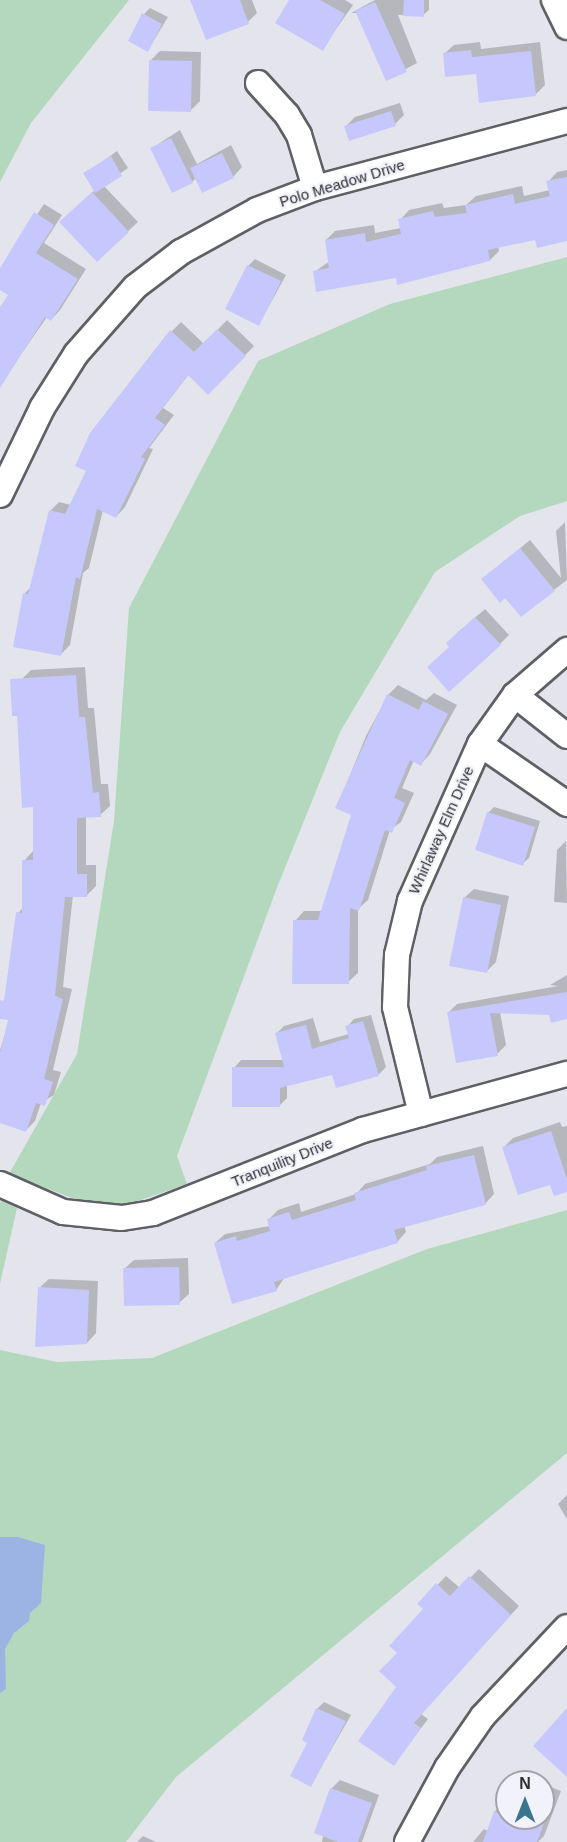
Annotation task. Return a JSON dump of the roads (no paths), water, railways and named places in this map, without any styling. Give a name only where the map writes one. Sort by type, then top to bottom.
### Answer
[{"type":"street","points":[[554,0],[567,27]]},
{"type":"street","points":[[258,84],[287,115],[299,135],[315,188]]},
{"type":"street","name":"Polo Meadow Drive","points":[[0,495],[26,438],[58,380],[94,330],[135,287],[208,235],[257,210],[315,188],[567,121]]},
{"type":"street","name":"Whirlaway Elm Drive","points":[[421,1114],[395,1007],[397,955],[426,858],[480,744],[515,695],[567,650]]},
{"type":"street","points":[[515,695],[567,736]]},
{"type":"street","points":[[480,744],[567,804]]},
{"type":"street","name":"Tranquility Drive","points":[[0,1184],[63,1212],[92,1218],[132,1216],[182,1204],[302,1151],[421,1114],[567,1074]]},
{"type":"street","points":[[407,1842],[447,1768],[483,1716],[567,1627]]},
{"type":"water","points":[[0,1537],[18,1537],[45,1545],[41,1603],[30,1613],[29,1621],[14,1633],[5,1649],[6,1689],[0,1693]]}]
